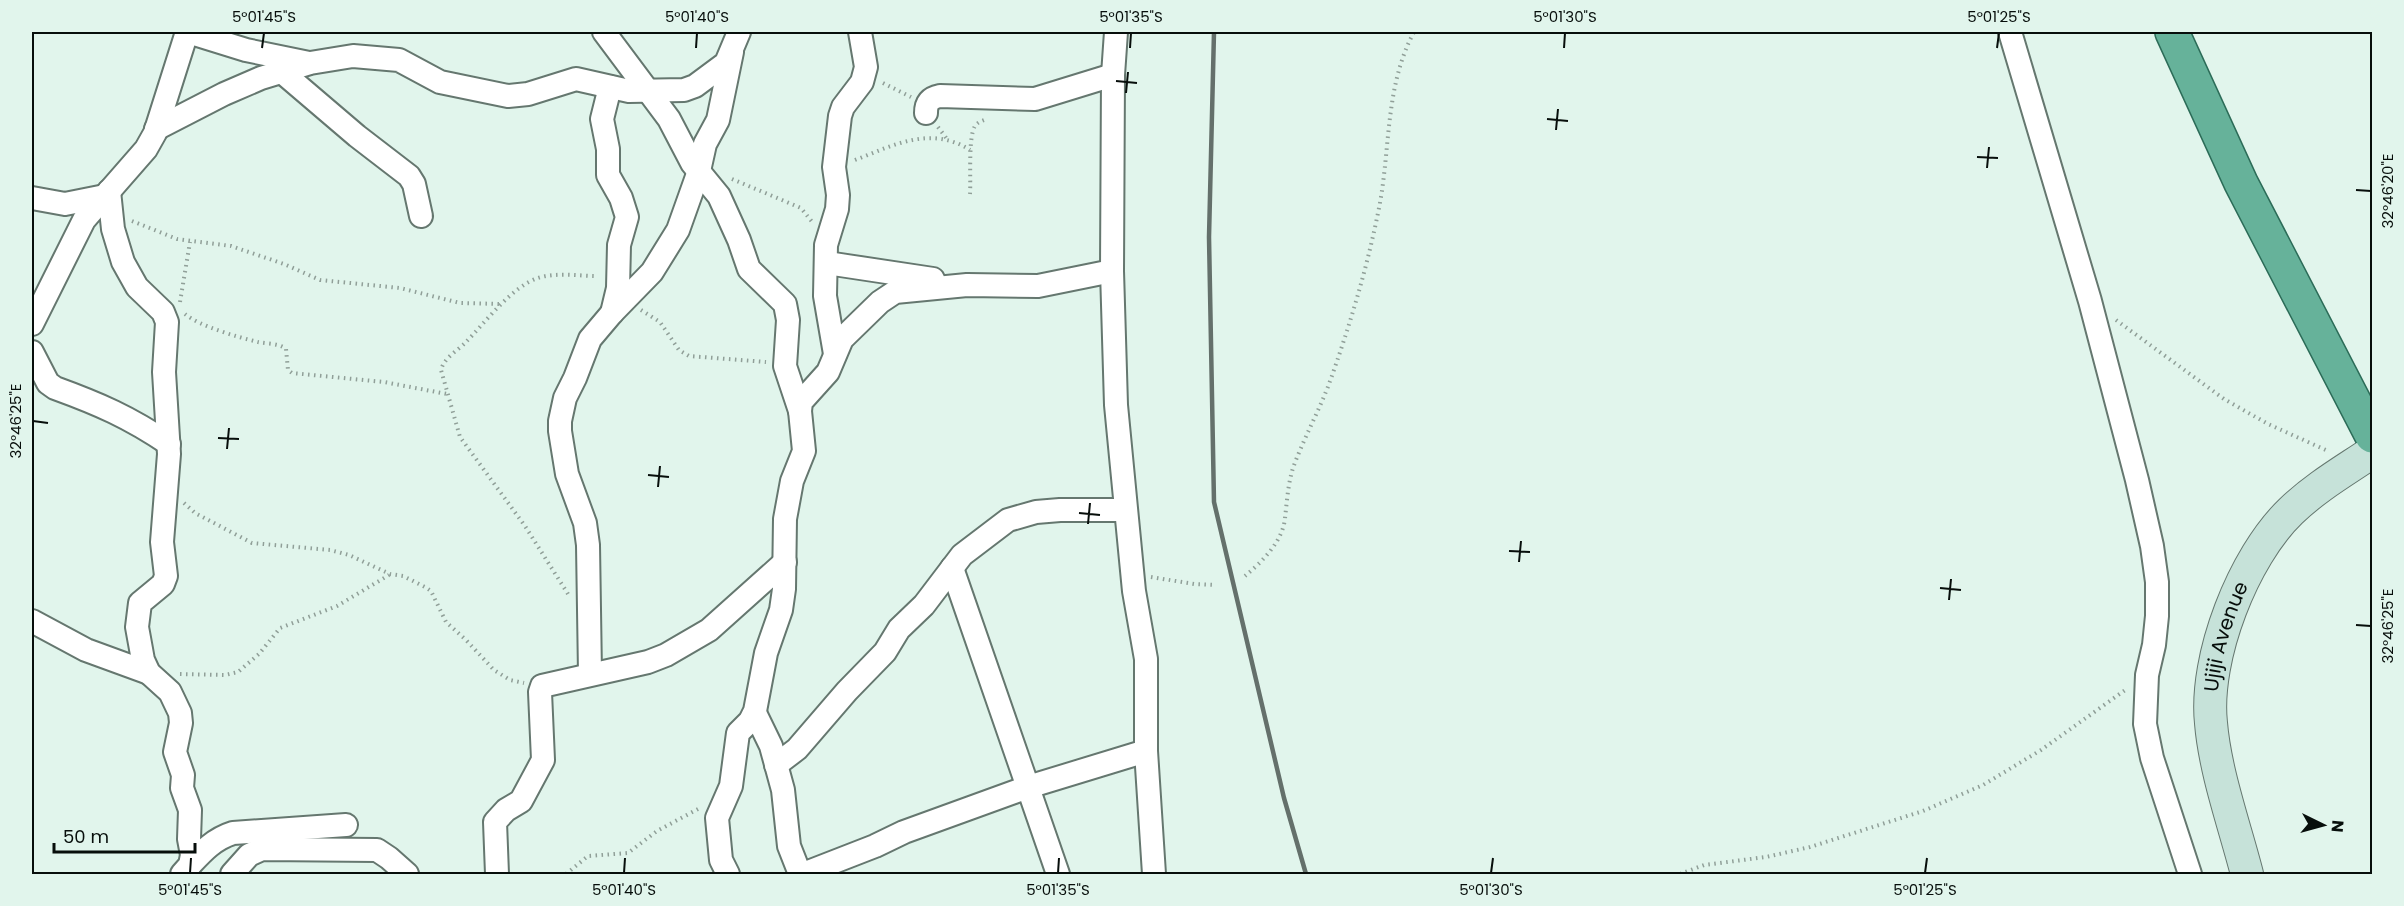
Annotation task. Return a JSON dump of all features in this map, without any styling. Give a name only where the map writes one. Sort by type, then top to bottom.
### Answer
[{"type":"highway","points":[[2172,32],[2367,450]]},
{"type":"main road","name":"Ujiji Avenue","points":[[2247,874],[2218,761],[2211,724],[2209,688],[2218,647],[2237,593],[2264,544],[2289,513],[2316,488],[2367,450]]},
{"type":"street","points":[[32,324],[84,220],[108,200],[146,149],[156,129],[188,32],[246,50],[310,63]]},
{"type":"street","points":[[604,32],[669,119],[692,163],[719,196],[749,269],[785,304],[788,320],[784,358],[788,378],[800,411]]},
{"type":"street","points":[[835,354],[825,296],[826,254],[837,209],[838,195],[834,167],[843,107],[862,82],[865,74],[866,59],[860,32]]},
{"type":"street","points":[[1116,32],[1113,75],[1112,271],[1116,405],[1132,574],[1146,659],[1146,752],[1154,874]]},
{"type":"street","points":[[2010,32],[2090,301],[2152,546],[2157,582],[2157,616],[2154,645],[2147,675],[2145,724],[2152,758],[2190,874]]},
{"type":"street","points":[[156,129],[224,94],[282,72],[310,63],[353,56],[399,60],[440,82],[508,96],[528,94],[572,79],[629,92],[684,90],[695,86],[726,63],[735,42]]},
{"type":"street","points":[[590,674],[585,523],[567,474],[560,420],[565,398],[578,372],[590,339],[652,272],[678,230],[700,170],[706,142],[718,120],[735,42]]},
{"type":"street","points":[[282,72],[357,136],[409,176],[414,184],[421,216]]},
{"type":"street","points":[[926,113],[929,100],[940,96],[1035,99],[1113,75]]},
{"type":"street","points":[[610,87],[602,119],[608,149],[608,175],[621,198],[627,218],[619,245],[620,275],[617,308]]},
{"type":"street","points":[[32,198],[65,204],[108,200]]},
{"type":"street","points":[[108,200],[117,248],[123,262],[137,287],[163,312],[167,322],[164,372],[169,444],[162,542],[165,581],[140,603],[137,627],[143,660],[149,673]]},
{"type":"street","points":[[826,254],[967,285]]},
{"type":"street","points":[[728,874],[721,860],[717,820],[732,782],[738,733],[755,714],[766,653],[781,610],[786,510],[792,481],[804,451],[801,402],[828,372],[842,339],[880,302],[895,292],[967,285],[1038,286],[1112,271]]},
{"type":"street","points":[[32,352],[48,383],[55,388],[107,407],[169,444]]},
{"type":"street","points":[[776,765],[797,749],[847,691],[885,652],[899,629],[924,606],[967,551],[1016,516],[1060,510],[1125,510]]},
{"type":"street","points":[[497,874],[495,822],[506,810],[521,801],[543,760],[540,693],[542,686],[648,663],[709,630],[785,562]]},
{"type":"street","points":[[952,568],[1058,874]]},
{"type":"street","points":[[32,621],[86,650],[149,673],[170,692],[180,713],[181,723],[175,752],[183,775],[182,788],[190,810],[189,839],[192,855],[186,870]]},
{"type":"street","points":[[755,714],[768,737],[783,790],[789,846],[801,874],[904,832],[1028,787],[1146,752]]},
{"type":"street","points":[[186,870],[208,845],[222,836],[233,833],[346,825]]},
{"type":"street","points":[[232,874],[249,855],[262,849],[357,848],[379,851],[407,874]]},
{"type":"path","points":[[1245,576],[1261,563],[1280,536],[1292,473],[1328,386],[1355,308],[1378,211],[1393,92],[1406,46],[1414,32]]},
{"type":"path","points":[[970,194],[970,150],[975,126],[988,118]]},
{"type":"path","points":[[834,167],[919,138],[947,139],[970,150]]},
{"type":"path","points":[[700,170],[751,186],[801,208],[826,254]]},
{"type":"path","points":[[108,200],[177,239],[231,246],[284,264],[320,280],[400,288],[460,303],[501,304]]},
{"type":"path","points":[[180,305],[180,290],[190,242]]},
{"type":"path","points":[[589,609],[569,596],[525,526],[464,444],[447,394],[442,365],[501,304],[527,282],[541,277],[620,275]]},
{"type":"path","points":[[2090,301],[2224,399],[2268,424],[2367,450]]},
{"type":"path","points":[[617,308],[641,310],[660,322],[679,350],[689,356],[762,361],[777,366],[788,378]]},
{"type":"path","points":[[183,311],[187,316],[203,324],[260,343],[285,347],[288,370],[292,373],[384,382],[447,394]]},
{"type":"path","points":[[167,473],[185,505],[195,513],[227,528],[246,541],[349,555],[390,574],[403,576],[430,591],[446,622],[503,677],[542,686]]},
{"type":"path","points":[[149,673],[234,674],[259,654],[280,628],[337,606],[390,574]]},
{"type":"path","points":[[1132,574],[1194,584],[1216,585]]},
{"type":"path","points":[[1680,874],[1704,866],[1766,857],[1810,846],[1923,811],[1983,785],[2041,750],[2147,675]]},
{"type":"path","points":[[566,874],[588,856],[628,853],[657,831],[704,805],[732,782]]},
{"type":"railway","points":[[1214,32],[1209,237],[1214,502],[1284,798],[1306,874]]}]
